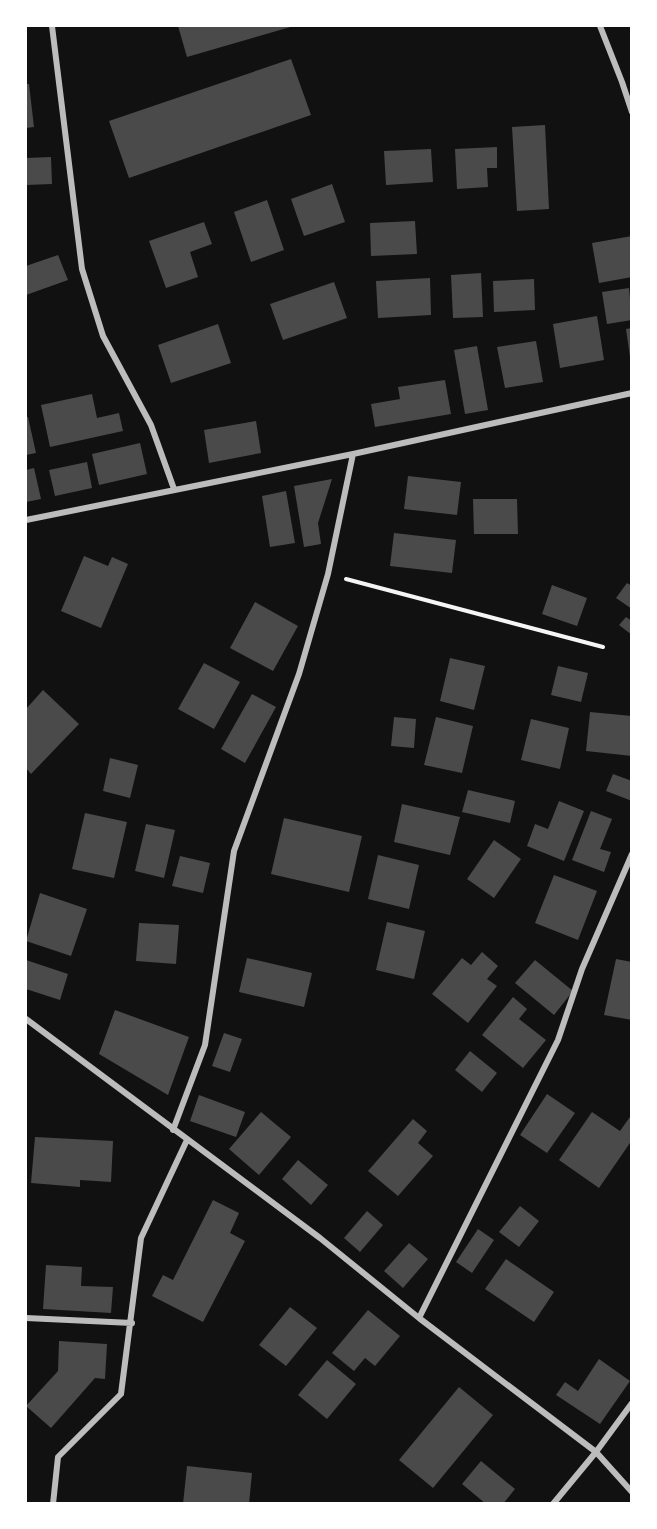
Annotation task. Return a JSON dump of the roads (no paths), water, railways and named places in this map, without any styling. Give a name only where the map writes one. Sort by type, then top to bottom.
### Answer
[{"type":"street","points":[[52,26],[82,269],[103,336],[152,425],[174,489]]},
{"type":"street","points":[[600,26],[632,112]]},
{"type":"street","points":[[26,520],[353,454],[632,393]]},
{"type":"street","points":[[173,1130],[205,1045],[234,851],[299,674],[328,574],[353,454]]},
{"type":"street","points":[[418,1318],[558,1040],[582,969],[632,854]]},
{"type":"street","points":[[26,1019],[320,1238],[418,1318],[596,1452],[632,1492]]},
{"type":"street","points":[[53,1503],[58,1456],[121,1394],[132,1323],[141,1238],[187,1140]]},
{"type":"street","points":[[26,1318],[132,1323]]},
{"type":"street","points":[[553,1503],[596,1452],[632,1403]]}]
